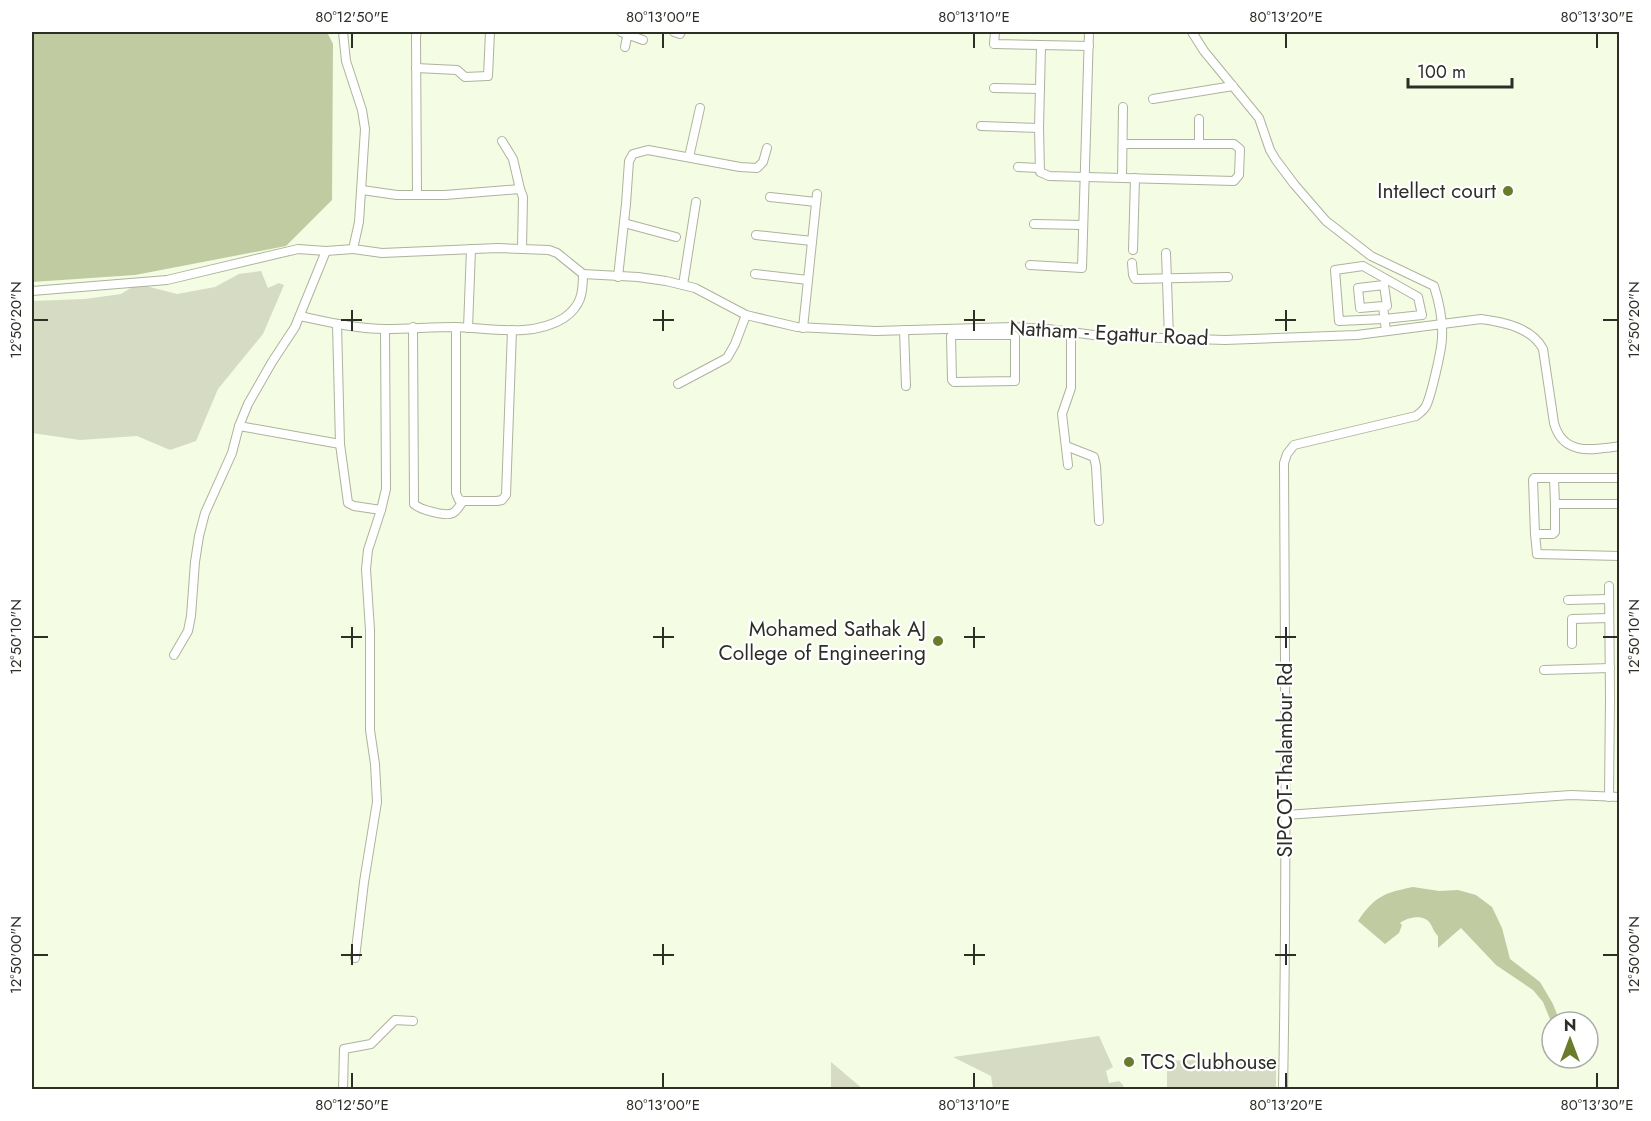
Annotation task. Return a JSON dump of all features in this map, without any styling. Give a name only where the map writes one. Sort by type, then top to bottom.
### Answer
[{"type":"street","points":[[343,32],[346,61],[362,110],[365,129],[359,222],[353,249]]},
{"type":"street","points":[[417,32],[417,195]]},
{"type":"street","points":[[416,68],[457,70],[465,78],[488,76],[490,32]]},
{"type":"street","points":[[625,47],[626,32],[643,40]]},
{"type":"street","points":[[674,32],[680,34],[681,32]]},
{"type":"street","points":[[994,32],[994,44],[1089,45]]},
{"type":"street","points":[[1030,265],[1083,268],[1089,32]]},
{"type":"street","name":"SIPCOT-Thalambur Rd","points":[[1192,32],[1204,51],[1259,118],[1270,150],[1326,221],[1371,256],[1434,286],[1442,325],[1443,340],[1428,400],[1422,412],[1416,416],[1294,445],[1284,463],[1286,814],[1283,1089]]},
{"type":"street","points":[[1041,46],[1040,172],[1049,176],[1234,181],[1239,175],[1239,146],[1234,144],[1123,144]]},
{"type":"street","points":[[1153,99],[1233,86]]},
{"type":"street","points":[[994,88],[1040,89]]},
{"type":"street","points":[[1122,178],[1123,107]]},
{"type":"street","points":[[689,157],[700,108]]},
{"type":"street","points":[[1199,119],[1199,144]]},
{"type":"street","points":[[981,126],[1039,128]]},
{"type":"street","points":[[502,141],[513,159],[523,197],[522,248]]},
{"type":"street","points":[[618,277],[628,161],[633,154],[648,150],[757,168],[763,162],[767,148]]},
{"type":"street","points":[[1018,167],[1040,168]]},
{"type":"street","points":[[1133,250],[1135,178]]},
{"type":"street","points":[[362,190],[397,195],[445,195],[520,189]]},
{"type":"street","points":[[770,197],[817,198],[803,328]]},
{"type":"street","points":[[683,285],[696,202]]},
{"type":"street","points":[[624,223],[676,237]]},
{"type":"street","points":[[1034,224],[1083,225]]},
{"type":"street","points":[[756,235],[812,241]]},
{"type":"street","points":[[32,291],[167,280],[298,249],[326,252],[353,249],[382,253],[522,248],[549,250],[557,253],[584,274],[583,292],[574,310],[561,319],[537,328],[512,330],[456,327],[385,329],[338,324],[300,316]]},
{"type":"street","points":[[468,328],[471,249]]},
{"type":"street","points":[[174,655],[188,631],[199,536],[205,513],[232,453],[239,426],[254,392],[295,327],[326,252]]},
{"type":"street","points":[[1166,253],[1169,338]]},
{"type":"street","points":[[1132,263],[1135,279],[1228,277]]},
{"type":"street","points":[[1363,266],[1418,297],[1422,315],[1384,319],[1339,321],[1335,270],[1363,266]]},
{"type":"street","name":"Natham - Egattur Road","points":[[584,274],[638,277],[683,285],[695,288],[746,315],[803,328],[876,331],[1071,332],[1101,336],[1225,340],[1357,334],[1481,320],[1498,322],[1531,334],[1539,340],[1544,349],[1554,423],[1561,440],[1570,446],[1587,450],[1620,446]]},
{"type":"street","points":[[755,274],[808,280]]},
{"type":"street","points":[[1383,306],[1386,331]]},
{"type":"street","points":[[678,384],[727,358],[746,315]]},
{"type":"street","points":[[338,324],[340,444],[348,503],[381,510]]},
{"type":"street","points":[[413,327],[414,504],[422,509],[447,514],[454,512],[463,501]]},
{"type":"street","points":[[456,327],[456,493],[459,500],[463,501],[497,501],[502,500],[506,495],[512,330]]},
{"type":"street","points":[[355,958],[377,801],[370,730],[370,630],[366,569],[368,549],[386,489],[385,329]]},
{"type":"street","points":[[904,330],[906,386]]},
{"type":"street","points":[[956,332],[951,336],[951,380],[954,382],[1015,381],[1013,331]]},
{"type":"street","points":[[1068,465],[1062,414],[1071,388],[1071,332]]},
{"type":"street","points":[[239,426],[340,444]]},
{"type":"street","points":[[1066,446],[1094,457],[1099,521]]},
{"type":"street","points":[[1620,478],[1534,478],[1533,480],[1536,552],[1538,554],[1620,556]]},
{"type":"street","points":[[1535,534],[1554,533],[1554,478]]},
{"type":"street","points":[[1555,504],[1620,504]]},
{"type":"street","points":[[1609,586],[1609,797]]},
{"type":"street","points":[[1568,600],[1608,599]]},
{"type":"street","points":[[1572,644],[1572,619],[1608,618]]},
{"type":"street","points":[[1544,670],[1610,668]]},
{"type":"street","points":[[1286,814],[1571,795],[1620,797]]},
{"type":"street","points":[[343,1089],[344,1049],[372,1044],[394,1020],[413,1021]]},
{"type":"shaded area","points":[[32,32],[327,32],[333,44],[332,200],[286,246],[135,275],[32,282]]},
{"type":"shaded area","points":[[261,271],[268,288],[279,283],[284,285],[263,334],[218,389],[196,441],[170,450],[137,436],[80,440],[32,433],[32,301],[85,299],[121,294],[134,286],[146,286],[177,294],[215,287],[239,274]]},
{"type":"shaded area","points":[[1413,887],[1439,891],[1458,890],[1476,895],[1492,907],[1502,928],[1510,959],[1540,982],[1555,1010],[1546,1010],[1533,990],[1496,965],[1461,928],[1438,948],[1438,936],[1430,923],[1420,917],[1411,918],[1400,923],[1402,925],[1399,933],[1385,944],[1358,921],[1375,901],[1395,891]]},
{"type":"shaded area","points":[[1099,1036],[1113,1067],[1106,1071],[1109,1083],[1119,1081],[1124,1089],[993,1089],[991,1076],[953,1057]]},
{"type":"shaded area","points":[[1276,1057],[1276,1089],[1167,1089],[1167,1061]]},
{"type":"shaded area","points":[[831,1062],[863,1089],[831,1089]]},
{"type":"place","name":"Intellect court","points":[[1508,191]]},
{"type":"place","name":"Mohamed Sathak AJ College of Engineering","points":[[938,641]]},
{"type":"place","name":"TCS Clubhouse","points":[[1129,1062]]}]
